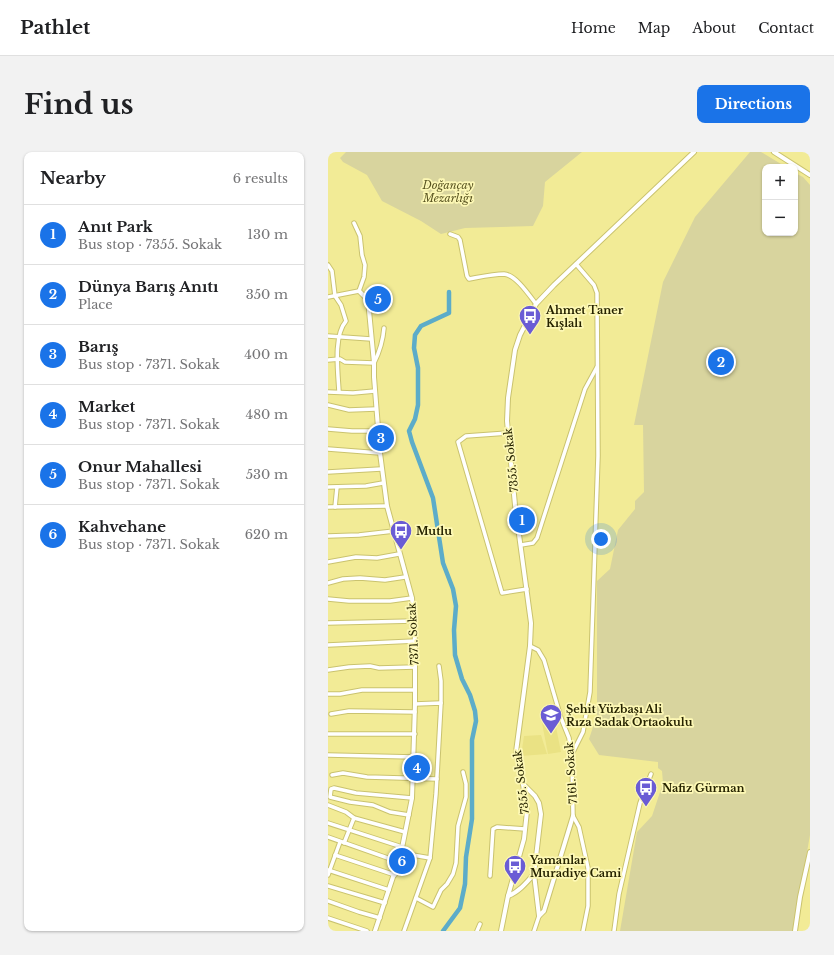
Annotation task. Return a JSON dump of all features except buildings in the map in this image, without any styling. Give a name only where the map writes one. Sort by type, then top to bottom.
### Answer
[{"type":"street","name":"7355. Sokak","points":[[501,931],[508,896],[524,839],[525,830],[526,811],[523,784],[516,752],[530,646],[531,623],[515,504],[507,421],[508,398],[515,350],[522,330],[536,304],[694,152]]},
{"type":"street","points":[[774,152],[810,175]]},
{"type":"street","points":[[328,297],[359,291],[364,277],[365,265],[360,236],[354,223]]},
{"type":"street","points":[[450,234],[458,237],[460,240],[467,276],[469,279],[496,275],[509,276],[525,290],[536,304]]},
{"type":"street","points":[[571,756],[582,732],[590,692],[598,456],[597,293],[591,281],[576,264]]},
{"type":"street","points":[[328,265],[332,271],[335,296],[341,305],[346,322],[343,324],[338,341],[337,359],[340,392]]},
{"type":"street","name":"7371. Sokak","points":[[359,291],[368,300],[381,469],[387,506],[412,598],[415,641],[415,734],[412,798],[399,862],[375,931]]},
{"type":"street","points":[[328,360],[337,359],[346,362],[374,363],[383,340],[384,328]]},
{"type":"street","points":[[328,336],[371,339]]},
{"type":"street","points":[[521,545],[533,543],[537,538],[585,389],[598,366]]},
{"type":"street","points":[[328,392],[375,391]]},
{"type":"street","points":[[328,405],[349,410],[376,409]]},
{"type":"street","points":[[328,429],[352,431],[378,430]]},
{"type":"street","points":[[508,433],[466,436],[458,442],[502,592],[527,589]]},
{"type":"street","points":[[328,449],[380,453]]},
{"type":"street","points":[[328,472],[381,469]]},
{"type":"street","points":[[328,487],[383,483]]},
{"type":"street","points":[[335,507],[337,487]]},
{"type":"street","points":[[328,507],[387,506]]},
{"type":"street","points":[[328,536],[359,535],[394,531]]},
{"type":"street","points":[[328,562],[356,556],[377,558],[399,554]]},
{"type":"street","points":[[328,583],[343,579],[360,578],[385,580],[406,577]]},
{"type":"street","points":[[328,599],[349,601],[390,601],[412,598]]},
{"type":"street","points":[[328,623],[414,621]]},
{"type":"street","points":[[328,645],[415,641]]},
{"type":"street","name":"7161. Sokak","points":[[530,646],[538,650],[544,660],[561,718],[569,738],[573,816],[579,827],[588,868],[588,906],[583,931]]},
{"type":"street","points":[[328,670],[370,666],[379,668],[415,667]]},
{"type":"street","points":[[404,931],[430,858],[437,779],[441,703],[439,666]]},
{"type":"street","points":[[328,694],[340,694],[362,690],[415,690]]},
{"type":"street","points":[[415,704],[441,703]]},
{"type":"street","points":[[331,714],[349,711],[415,712]]},
{"type":"street","points":[[328,734],[415,734]]},
{"type":"street","points":[[328,755],[414,757]]},
{"type":"street","points":[[416,898],[433,907],[441,890],[453,874],[456,863],[458,826],[466,797],[466,784],[463,772]]},
{"type":"street","points":[[332,775],[343,773],[367,777],[437,779]]},
{"type":"street","points":[[614,931],[619,894],[640,803],[651,774]]},
{"type":"street","points":[[523,784],[535,796],[539,803],[541,814],[534,874],[539,916],[534,931]]},
{"type":"street","points":[[409,816],[390,812],[374,806],[329,798],[331,789],[334,788],[352,792],[412,798]]},
{"type":"street","points":[[328,804],[346,812],[354,818],[405,832]]},
{"type":"street","points":[[539,916],[544,911],[573,816]]},
{"type":"street","points":[[354,818],[335,855],[329,872],[389,890]]},
{"type":"street","points":[[328,823],[402,847]]},
{"type":"street","points":[[490,876],[494,829],[497,827],[525,830]]},
{"type":"street","points":[[328,837],[399,862]]},
{"type":"street","points":[[795,931],[800,896],[810,852]]},
{"type":"street","points":[[401,853],[430,858]]},
{"type":"street","points":[[335,855],[395,875]]},
{"type":"street","points":[[508,896],[513,895],[534,874]]},
{"type":"street","points":[[328,886],[385,904]]},
{"type":"street","points":[[328,901],[380,918]]},
{"type":"street","points":[[328,918],[367,931]]},
{"type":"street","points":[[477,931],[480,924]]},
{"type":"shaded area","name":"Şehit Yüzbaşı Ali Rıza Sadak Ortaokulu","points":[[554,717],[561,752],[548,754],[541,718]]},
{"type":"shaded area","points":[[541,735],[547,754],[521,756],[524,736]]},
{"type":"green space","name":"Doğançay Mezarlığı","points":[[346,152],[582,152],[545,182],[543,206],[533,226],[465,228],[441,234],[421,221],[382,201],[367,175],[343,162],[340,158]]},
{"type":"green space","points":[[750,152],[761,152],[781,164],[762,164],[762,236],[798,236],[798,174],[803,177],[810,185],[810,835],[793,931],[620,931],[637,832],[652,816],[663,783],[662,771],[658,768],[658,762],[599,755],[589,739],[597,715],[597,581],[610,569],[618,530],[635,509],[635,501],[644,492],[643,425],[634,425],[663,282],[695,217]]},
{"type":"waterway","points":[[443,931],[460,908],[465,884],[466,857],[472,819],[472,740],[476,721],[475,711],[470,695],[462,679],[455,655],[454,630],[456,606],[453,589],[443,563],[433,498],[409,431],[415,419],[418,405],[418,368],[414,348],[415,335],[421,326],[449,313],[449,292]]},
{"type":"place","name":"Onur Mahallesi","points":[[378,299]]},
{"type":"place","name":"Ahmet Taner Kışlalı","points":[[530,336]]},
{"type":"place","name":"Dünya Barış Anıtı","points":[[721,362]]},
{"type":"place","name":"Barış","points":[[381,438]]},
{"type":"place","name":"Anıt Park","points":[[522,520]]},
{"type":"place","name":"Mutlu","points":[[401,550]]},
{"type":"place","name":"Şehit Yüzbaşı Ali Rıza Sadak Ortaokulu","points":[[551,734]]},
{"type":"place","name":"Market","points":[[417,768]]},
{"type":"place","name":"Nafiz Gürman","points":[[646,808]]},
{"type":"place","name":"Kahvehane","points":[[402,861]]},
{"type":"place","name":"Yamanlar Muradiye Cami","points":[[515,886]]}]
